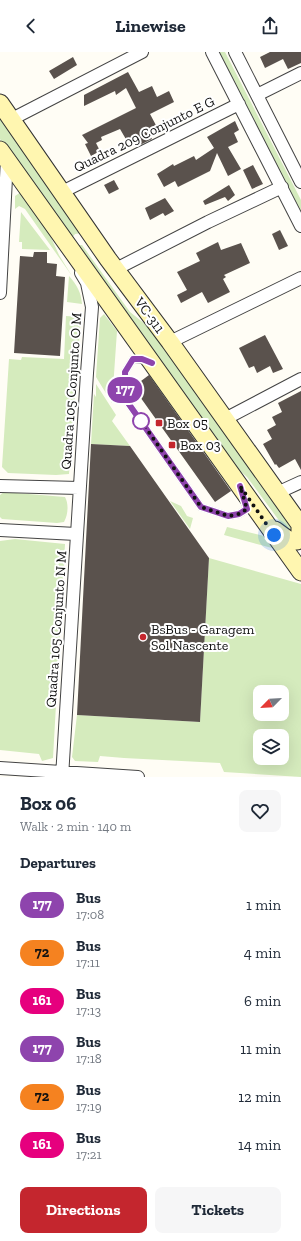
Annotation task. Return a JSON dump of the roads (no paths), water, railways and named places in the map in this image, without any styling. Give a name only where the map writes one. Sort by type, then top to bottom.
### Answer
[{"type":"main road","name":"VC-311","points":[[0,103],[112,264],[170,342],[300,525]]},
{"type":"main road","name":"VC-311","points":[[3,156],[26,185],[301,572]]},
{"type":"main road","points":[[71,249],[74,240],[80,238],[87,239],[112,264]]},
{"type":"main road","points":[[265,522],[290,542],[297,541],[300,537],[300,525]]},
{"type":"street","points":[[12,119],[142,52]]},
{"type":"street","points":[[212,52],[301,226]]},
{"type":"street","points":[[235,52],[300,177]]},
{"type":"street","points":[[257,95],[301,73]]},
{"type":"street","name":"Quadra 209 Conjunto E G","points":[[62,192],[239,104]]},
{"type":"street","points":[[0,293],[2,241],[6,197],[3,156]]},
{"type":"street","points":[[6,197],[17,185],[26,185]]},
{"type":"street","points":[[112,264],[208,222],[282,187]]},
{"type":"street","name":"Quadra 105 Conjunto O M","points":[[58,232],[87,283],[92,307],[79,488]]},
{"type":"street","points":[[170,342],[301,278]]},
{"type":"street","points":[[92,307],[100,303],[112,307]]},
{"type":"street","points":[[225,419],[301,380]]},
{"type":"street","points":[[278,493],[301,482]]},
{"type":"street","points":[[0,486],[79,488]]},
{"type":"street","name":"Quadra 105 Conjunto N M","points":[[62,774],[79,488]]},
{"type":"street","points":[[0,530],[76,534]]},
{"type":"street","points":[[0,768],[62,774],[138,777]]},
{"type":"lane","points":[[152,363],[142,359],[133,359],[125,372],[126,400],[201,507],[228,516],[239,514],[247,509],[240,486]]},
{"type":"place","name":"Box 05","points":[[159,423]]},
{"type":"place","name":"Box 03","points":[[172,445]]},
{"type":"place","name":"BsBus - Garagem Sol Nascente","points":[[143,637]]}]
